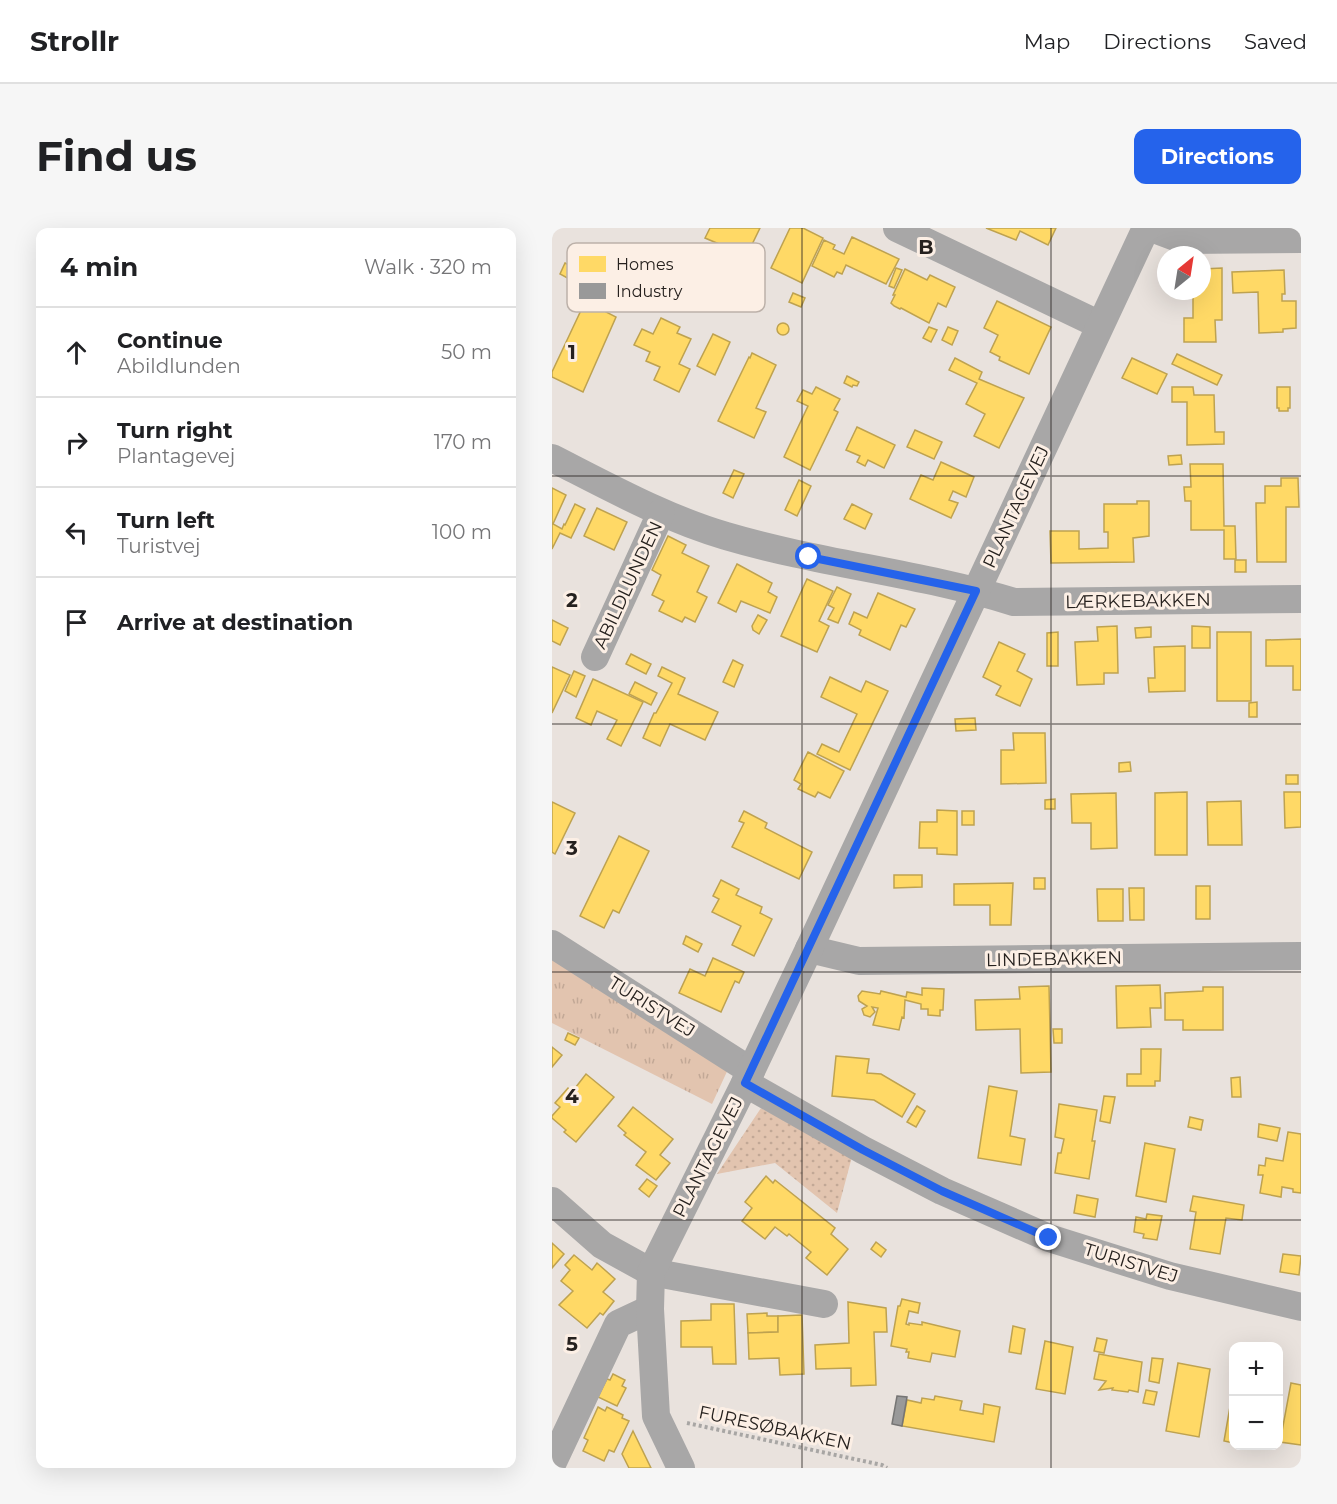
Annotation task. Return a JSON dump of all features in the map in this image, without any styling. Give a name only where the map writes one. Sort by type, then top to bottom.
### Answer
[{"type":"street","points":[[897,228],[1100,325]]},
{"type":"street","points":[[1148,228],[1183,240],[1301,239]]},
{"type":"street","name":"PLANTAGEVEJ","points":[[681,1468],[656,1416],[650,1309],[651,1272],[809,950],[1100,325],[1148,228]]},
{"type":"street","name":"ABILDLUNDEN","points":[[552,458],[661,513],[726,536],[809,557],[976,591]]},
{"type":"street","name":"ABILDLUNDEN","points":[[595,657],[661,513]]},
{"type":"street","name":"LÆRKEBAKKEN","points":[[976,591],[1014,602],[1301,599]]},
{"type":"street","name":"TURISTVEJ","points":[[552,944],[748,1077],[863,1150],[942,1191],[1049,1238],[1170,1276],[1301,1307]]},
{"type":"street","name":"LINDEBAKKEN","points":[[809,950],[859,961],[1301,956]]},
{"type":"street","points":[[552,1201],[602,1245],[651,1272],[824,1305]]},
{"type":"street","points":[[552,1464],[618,1324],[650,1309]]},
{"type":"path","name":"FURESØBAKKEN","points":[[656,1416],[882,1465],[887,1468]]},
{"type":"green space","points":[[552,951],[730,1065],[712,1104],[552,1023]]},
{"type":"green space","points":[[761,1108],[853,1153],[837,1213],[775,1163],[717,1174]]},
{"type":"building: Homes","points":[[710,228],[760,228],[753,243],[717,243],[705,238]]},
{"type":"building: Homes","points":[[790,228],[803,228],[823,238],[802,283],[771,268]]},
{"type":"building: Homes","points":[[986,228],[1056,228],[1048,245],[1020,231],[1016,240]]},
{"type":"building: Homes","points":[[852,237],[899,259],[886,284],[846,265],[842,274],[837,272],[834,277],[812,266],[824,240],[835,245],[833,249],[844,254]]},
{"type":"building: Homes","points":[[565,263],[567,264],[567,278],[560,274]]},
{"type":"building: Homes","points":[[896,268],[902,270],[894,288],[889,286]]},
{"type":"building: Homes","points":[[1222,268],[1222,320],[1215,320],[1216,342],[1184,342],[1184,318],[1193,318],[1193,300],[1211,300],[1211,269]]},
{"type":"building: Homes","points":[[905,269],[927,280],[930,275],[955,287],[946,307],[938,303],[929,323],[891,303]]},
{"type":"building: Homes","points":[[1284,270],[1285,294],[1282,294],[1282,301],[1296,301],[1296,328],[1283,329],[1283,332],[1259,333],[1258,292],[1233,293],[1232,272]]},
{"type":"building: Homes","points":[[793,293],[805,298],[801,307],[789,302]]},
{"type":"building: Homes","points":[[997,301],[1051,327],[1029,374],[999,360],[1000,357],[990,352],[998,335],[984,328]]},
{"type":"building: Homes","points":[[580,312],[606,312],[616,317],[583,392],[552,377],[552,372]]},
{"type":"building: Homes","points":[[661,318],[680,327],[677,333],[691,339],[679,364],[690,369],[679,392],[654,380],[660,367],[646,361],[650,352],[634,345],[642,329],[653,334]]},
{"type":"building: Homes","points":[[785,323],[789,329],[785,335],[781,335],[777,327]]},
{"type":"building: Homes","points":[[929,327],[937,330],[931,342],[923,338]]},
{"type":"building: Homes","points":[[948,327],[958,331],[952,345],[942,340]]},
{"type":"building: Homes","points":[[713,334],[730,342],[715,375],[697,366]]},
{"type":"building: Homes","points":[[752,353],[776,365],[756,408],[766,412],[754,438],[718,421]]},
{"type":"building: Homes","points":[[1177,354],[1222,375],[1217,385],[1172,364]]},
{"type":"building: Homes","points":[[955,358],[982,372],[979,379],[1024,398],[999,448],[974,436],[985,414],[966,404],[977,383],[949,370]]},
{"type":"building: Homes","points":[[1132,358],[1167,374],[1157,394],[1122,378]]},
{"type":"building: Homes","points":[[847,376],[859,382],[857,386],[852,387],[844,383]]},
{"type":"building: Homes","points":[[816,387],[840,399],[834,410],[838,412],[810,470],[784,457],[808,406],[797,401],[803,390],[812,394]]},
{"type":"building: Homes","points":[[1172,387],[1193,387],[1194,395],[1214,395],[1215,432],[1224,432],[1224,444],[1187,445],[1187,402],[1172,402]]},
{"type":"building: Homes","points":[[1277,387],[1290,387],[1288,411],[1279,411],[1277,408]]},
{"type":"building: Homes","points":[[857,427],[895,445],[884,468],[868,460],[865,466],[857,462],[860,456],[846,450]]},
{"type":"building: Homes","points":[[915,430],[942,442],[934,459],[907,447]]},
{"type":"building: Homes","points":[[1181,455],[1182,464],[1169,465],[1168,456]]},
{"type":"building: Homes","points":[[941,462],[974,477],[966,497],[953,491],[949,500],[958,503],[951,518],[910,499],[921,475],[933,480]]},
{"type":"building: Homes","points":[[1190,464],[1223,464],[1224,526],[1235,526],[1236,559],[1224,559],[1224,530],[1191,530],[1191,501],[1185,501],[1184,487],[1191,487]]},
{"type":"building: Homes","points":[[734,470],[744,474],[733,498],[723,493]]},
{"type":"building: Homes","points":[[1281,478],[1298,478],[1299,507],[1286,507],[1286,562],[1257,562],[1256,503],[1265,503],[1265,486],[1281,486]]},
{"type":"building: Homes","points":[[799,480],[811,486],[797,516],[785,510]]},
{"type":"building: Homes","points":[[552,488],[566,495],[553,524],[562,529],[575,504],[585,509],[571,538],[560,533],[552,549]]},
{"type":"building: Homes","points":[[1137,501],[1149,501],[1149,536],[1133,538],[1134,562],[1051,563],[1050,531],[1079,531],[1079,549],[1108,548],[1108,532],[1104,532],[1104,504],[1137,504]]},
{"type":"building: Homes","points":[[852,504],[872,514],[865,529],[844,519]]},
{"type":"building: Homes","points":[[597,508],[627,522],[614,550],[584,536]]},
{"type":"building: Homes","points":[[668,536],[686,545],[682,553],[709,566],[697,592],[707,597],[695,622],[685,617],[682,622],[659,611],[664,601],[652,595],[661,575],[652,570]]},
{"type":"building: Homes","points":[[1235,560],[1246,560],[1246,572],[1235,572]]},
{"type":"building: Homes","points":[[737,564],[772,583],[768,592],[777,597],[770,613],[741,601],[736,612],[718,603]]},
{"type":"building: Homes","points":[[807,579],[833,591],[819,621],[829,626],[817,652],[781,636]]},
{"type":"building: Homes","points":[[837,587],[851,594],[838,623],[828,619],[834,608],[828,605]]},
{"type":"building: Homes","points":[[878,593],[915,609],[906,627],[901,625],[890,650],[859,635],[861,630],[849,624],[854,612],[867,618]]},
{"type":"building: Homes","points":[[758,615],[767,620],[759,634],[753,630],[752,626]]},
{"type":"building: Homes","points":[[552,620],[568,628],[560,645],[552,641]]},
{"type":"building: Homes","points":[[1117,626],[1118,673],[1104,673],[1104,684],[1077,685],[1075,642],[1098,641],[1097,627]]},
{"type":"building: Homes","points":[[1192,626],[1210,627],[1210,648],[1192,648]]},
{"type":"building: Homes","points":[[1151,627],[1151,637],[1136,638],[1135,628]]},
{"type":"building: Homes","points":[[1058,632],[1058,666],[1047,666],[1047,633]]},
{"type":"building: Homes","points":[[1217,632],[1251,632],[1251,701],[1217,701]]},
{"type":"building: Homes","points":[[1301,639],[1301,690],[1293,690],[1293,666],[1266,666],[1266,640]]},
{"type":"building: Homes","points":[[999,642],[1025,654],[1017,671],[1032,679],[1020,706],[996,695],[1001,686],[983,677]]},
{"type":"building: Homes","points":[[1185,646],[1185,691],[1149,692],[1148,678],[1155,678],[1154,647]]},
{"type":"building: Homes","points":[[631,654],[651,664],[646,674],[626,664]]},
{"type":"building: Homes","points":[[733,660],[743,665],[734,687],[723,682]]},
{"type":"building: Homes","points":[[552,667],[570,675],[552,713]]},
{"type":"building: Homes","points":[[662,667],[685,678],[678,694],[718,712],[705,740],[670,724],[660,746],[643,738],[654,713],[672,683],[658,676]]},
{"type":"building: Homes","points":[[574,671],[585,676],[576,697],[565,691]]},
{"type":"building: Homes","points":[[830,677],[861,692],[866,681],[888,691],[850,770],[817,754],[822,744],[839,752],[857,714],[821,697]]},
{"type":"building: Homes","points":[[593,679],[643,702],[621,746],[607,739],[617,720],[597,711],[591,725],[576,718]]},
{"type":"building: Homes","points":[[635,682],[657,693],[651,705],[629,694]]},
{"type":"building: Homes","points":[[1257,702],[1257,717],[1249,717],[1249,703]]},
{"type":"building: Homes","points":[[975,718],[976,730],[956,731],[955,719]]},
{"type":"building: Homes","points":[[1013,733],[1045,733],[1046,783],[1001,784],[1001,750],[1014,750]]},
{"type":"building: Homes","points":[[808,752],[844,771],[830,798],[818,792],[815,797],[798,789],[801,784],[794,780]]},
{"type":"building: Homes","points":[[1130,762],[1131,771],[1119,772],[1119,763]]},
{"type":"building: Homes","points":[[1286,775],[1298,775],[1298,784],[1286,784]]},
{"type":"building: Homes","points":[[1187,792],[1187,855],[1155,855],[1155,793]]},
{"type":"building: Homes","points":[[1284,792],[1301,792],[1301,827],[1285,828]]},
{"type":"building: Homes","points":[[1116,793],[1117,848],[1091,849],[1091,823],[1072,823],[1071,794]]},
{"type":"building: Homes","points":[[1055,799],[1055,809],[1045,809],[1045,800]]},
{"type":"building: Homes","points":[[1241,801],[1242,845],[1208,845],[1207,802]]},
{"type":"building: Homes","points":[[552,802],[575,813],[555,854],[552,852]]},
{"type":"building: Homes","points":[[937,810],[957,811],[957,855],[937,854],[937,848],[919,848],[920,822],[937,822]]},
{"type":"building: Homes","points":[[744,811],[767,823],[765,828],[812,852],[799,879],[732,847],[744,823],[739,821]]},
{"type":"building: Homes","points":[[962,811],[974,811],[974,825],[962,825]]},
{"type":"building: Homes","points":[[619,836],[649,851],[619,913],[613,910],[604,928],[580,916]]},
{"type":"building: Homes","points":[[894,875],[922,875],[922,887],[894,888]]},
{"type":"building: Homes","points":[[1034,878],[1045,878],[1045,889],[1034,889]]},
{"type":"building: Homes","points":[[721,880],[739,889],[736,895],[762,907],[760,913],[772,919],[754,956],[732,945],[741,926],[712,912],[719,899],[713,896]]},
{"type":"building: Homes","points":[[1013,883],[1011,925],[990,925],[990,905],[954,905],[954,884]]},
{"type":"building: Homes","points":[[1196,886],[1210,886],[1210,919],[1196,919]]},
{"type":"building: Homes","points":[[1129,888],[1144,888],[1144,920],[1130,920]]},
{"type":"building: Homes","points":[[1097,889],[1123,889],[1123,921],[1098,921]]},
{"type":"building: Homes","points":[[686,936],[702,944],[698,952],[683,944]]},
{"type":"building: Homes","points":[[713,958],[744,972],[739,983],[735,981],[721,1012],[679,993],[690,969],[705,976]]},
{"type":"building: Homes","points":[[1160,985],[1161,1008],[1150,1008],[1151,1027],[1117,1028],[1116,986]]},
{"type":"building: Homes","points":[[1049,986],[1051,1072],[1021,1073],[1020,1029],[976,1030],[975,1000],[1020,999],[1019,987]]},
{"type":"building: Homes","points":[[1203,987],[1223,987],[1223,1030],[1183,1030],[1183,1020],[1165,1020],[1165,993],[1203,991]]},
{"type":"building: Homes","points":[[922,988],[944,989],[943,1010],[940,1010],[940,1016],[928,1015],[928,1009],[921,1009],[921,1004],[905,1000],[904,1018],[902,1017],[899,1030],[873,1025],[878,1008],[872,1007],[875,1012],[870,1017],[864,1015],[862,1009],[867,1006],[859,1001],[858,996],[862,991],[880,994],[881,991],[906,997],[907,992],[922,995]]},
{"type":"building: Homes","points":[[1053,1029],[1062,1029],[1062,1043],[1054,1043]]},
{"type":"building: Homes","points":[[568,1033],[579,1038],[575,1045],[565,1040]]},
{"type":"building: Homes","points":[[552,1047],[562,1055],[552,1067]]},
{"type":"building: Homes","points":[[1141,1049],[1161,1049],[1160,1081],[1155,1081],[1155,1086],[1127,1086],[1127,1074],[1141,1074]]},
{"type":"building: Homes","points":[[836,1056],[869,1059],[867,1073],[881,1074],[915,1094],[902,1117],[874,1100],[832,1096]]},
{"type":"building: Homes","points":[[586,1074],[614,1097],[576,1142],[564,1132],[566,1130],[552,1116],[560,1107],[555,1103],[568,1088],[572,1092]]},
{"type":"building: Homes","points":[[1240,1077],[1241,1097],[1232,1097],[1231,1078]]},
{"type":"building: Homes","points":[[989,1086],[1017,1091],[1010,1136],[1025,1139],[1021,1165],[978,1158]]},
{"type":"building: Homes","points":[[1104,1096],[1115,1097],[1110,1123],[1100,1121]]},
{"type":"building: Homes","points":[[1059,1104],[1097,1110],[1089,1179],[1055,1173],[1058,1153],[1061,1153],[1064,1139],[1055,1137]]},
{"type":"building: Homes","points":[[917,1106],[925,1111],[916,1127],[907,1122]]},
{"type":"building: Homes","points":[[633,1107],[673,1139],[660,1155],[670,1163],[656,1180],[636,1165],[646,1152],[624,1135],[626,1133],[618,1126]]},
{"type":"building: Homes","points":[[1190,1117],[1203,1120],[1201,1130],[1188,1127]]},
{"type":"building: Homes","points":[[1259,1124],[1280,1128],[1277,1141],[1258,1137]]},
{"type":"building: Homes","points":[[1288,1132],[1301,1134],[1301,1193],[1282,1187],[1281,1197],[1260,1193],[1263,1175],[1258,1175],[1259,1165],[1265,1166],[1266,1158],[1283,1161]]},
{"type":"building: Homes","points":[[1145,1143],[1175,1149],[1166,1202],[1136,1196]]},
{"type":"building: Homes","points":[[766,1176],[773,1183],[775,1180],[835,1228],[831,1234],[848,1249],[827,1275],[806,1258],[811,1252],[789,1234],[787,1236],[775,1227],[765,1239],[742,1221],[752,1208],[745,1202]]},
{"type":"building: Homes","points":[[647,1179],[657,1186],[649,1197],[639,1189]]},
{"type":"building: Homes","points":[[1077,1195],[1098,1199],[1095,1217],[1074,1213]]},
{"type":"building: Homes","points":[[1193,1196],[1244,1205],[1242,1220],[1226,1218],[1220,1254],[1190,1249],[1196,1212],[1190,1211]]},
{"type":"building: Homes","points":[[1147,1214],[1162,1216],[1157,1240],[1143,1238],[1144,1234],[1134,1232],[1136,1217],[1146,1219]]},
{"type":"building: Homes","points":[[876,1242],[886,1250],[881,1257],[871,1249]]},
{"type":"building: Homes","points":[[552,1243],[564,1254],[552,1268]]},
{"type":"building: Homes","points":[[1283,1254],[1301,1256],[1299,1275],[1280,1272]]},
{"type":"building: Homes","points":[[574,1255],[592,1270],[597,1263],[615,1279],[603,1292],[614,1301],[603,1315],[600,1313],[587,1328],[559,1305],[573,1291],[561,1281],[570,1270],[565,1265]]},
{"type":"building: Homes","points":[[902,1299],[920,1303],[918,1313],[909,1311],[906,1324],[922,1325],[922,1322],[960,1331],[955,1357],[932,1353],[930,1362],[908,1358],[907,1349],[891,1346],[898,1306]]},
{"type":"building: Homes","points":[[848,1302],[886,1308],[887,1332],[874,1332],[876,1385],[851,1386],[851,1368],[816,1369],[815,1345],[849,1343]]},
{"type":"building: Homes","points":[[711,1304],[734,1304],[736,1364],[713,1364],[712,1347],[681,1347],[681,1321],[711,1320]]},
{"type":"building: Homes","points":[[767,1313],[767,1316],[778,1316],[778,1332],[748,1333],[747,1314]]},
{"type":"building: Homes","points":[[802,1315],[804,1374],[780,1375],[779,1358],[749,1359],[748,1333],[778,1332],[778,1316]]},
{"type":"building: Homes","points":[[1013,1326],[1025,1329],[1021,1354],[1009,1352]]},
{"type":"building: Homes","points":[[1097,1338],[1107,1340],[1104,1353],[1094,1351]]},
{"type":"building: Homes","points":[[1045,1341],[1073,1347],[1065,1394],[1036,1389]]},
{"type":"building: Homes","points":[[1099,1354],[1142,1362],[1138,1392],[1112,1390],[1113,1388],[1099,1390],[1106,1381],[1094,1379]]},
{"type":"building: Homes","points":[[1152,1358],[1163,1359],[1159,1383],[1149,1381]]},
{"type":"building: Homes","points":[[1178,1363],[1210,1369],[1199,1437],[1166,1431]]},
{"type":"building: Homes","points":[[613,1374],[625,1380],[622,1386],[626,1388],[617,1406],[598,1397],[607,1379],[610,1380]]},
{"type":"building: Homes","points":[[1291,1383],[1301,1385],[1301,1445],[1283,1442],[1283,1426]]},
{"type":"building: Homes","points":[[1146,1390],[1157,1392],[1154,1405],[1143,1403]]},
{"type":"building: Homes","points":[[935,1396],[962,1401],[960,1410],[983,1414],[984,1404],[1000,1407],[994,1442],[902,1426],[907,1400],[921,1403],[922,1398],[934,1400]]},
{"type":"building: Homes","points":[[598,1407],[605,1411],[607,1407],[623,1415],[622,1418],[629,1421],[614,1452],[609,1450],[604,1461],[583,1451],[588,1440],[584,1438]]},
{"type":"building: Homes","points":[[1229,1412],[1229,1442],[1224,1441]]},
{"type":"building: Homes","points":[[633,1431],[651,1468],[629,1468],[622,1454]]},
{"type":"building: Industry","points":[[897,1396],[907,1397],[902,1426],[892,1424]]},
{"type":"route","points":[[809,557],[976,591],[745,1083],[863,1150],[942,1191],[1049,1238]]}]
